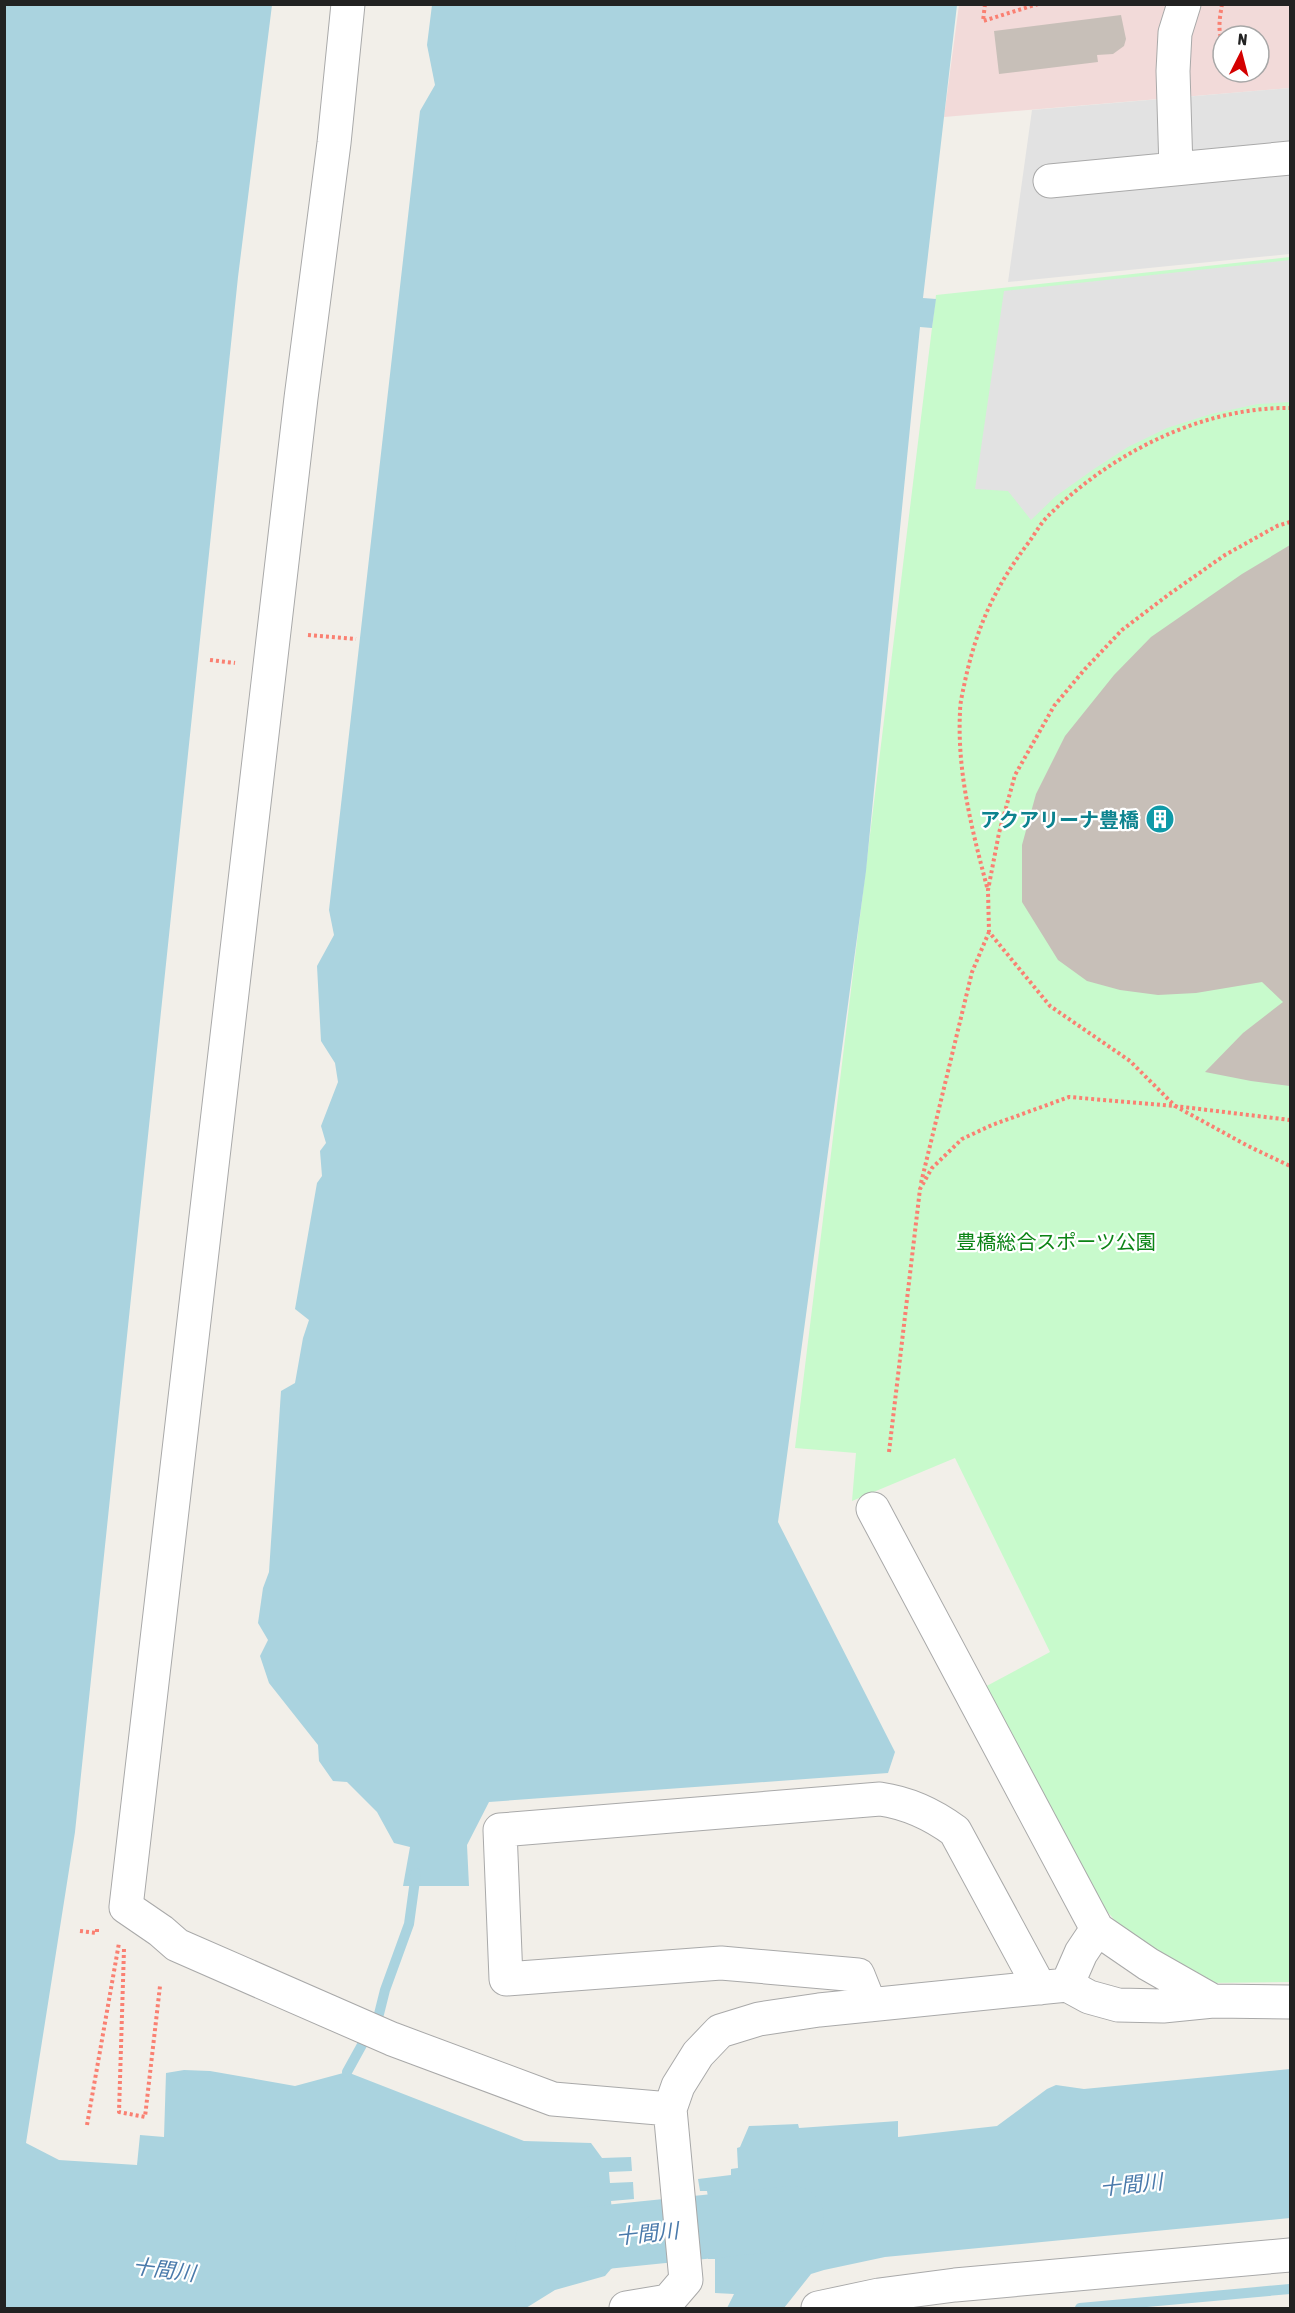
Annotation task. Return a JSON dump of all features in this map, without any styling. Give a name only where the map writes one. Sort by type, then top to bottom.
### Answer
[{"type":"street","points":[[348,4],[334,143],[301,398],[136,1805],[126,1907],[177,1945],[402,2043],[553,2099],[670,2109]]},
{"type":"street","points":[[1176,169],[1173,71],[1175,33],[1184,4]]},
{"type":"street","points":[[1050,181],[1290,158]]},
{"type":"street","points":[[873,1509],[1097,1929],[1166,1975],[1213,2001]]},
{"type":"street","points":[[885,2003],[858,1975],[721,1963],[506,1979],[500,1830],[880,1799],[893,1801],[923,1812],[955,1831],[1043,1988]]},
{"type":"street","points":[[1043,1988],[1081,1953],[1097,1929]]},
{"type":"street","points":[[626,2308],[668,2301],[686,2280],[670,2109],[678,2086],[698,2054],[720,2031],[759,2019],[885,2003],[1043,1988],[1089,1996],[1118,2005],[1163,2006],[1213,2001],[1290,2002]]},
{"type":"street","points":[[818,2308],[879,2295],[955,2285],[1290,2255]]},
{"type":"path","points":[[985,4],[983,21],[1038,4]]},
{"type":"path","points":[[1220,24],[1222,4]]},
{"type":"path","points":[[889,1452],[920,1189],[972,972],[989,932],[987,890],[972,830],[960,758],[960,710],[970,658],[985,612],[1012,564],[1047,517],[1118,460],[1160,437],[1197,424],[1241,412],[1290,408]]},
{"type":"path","points":[[987,890],[999,833],[1015,775],[1054,706],[1122,630],[1225,555],[1277,526],[1290,522]]},
{"type":"path","points":[[989,932],[1050,1006],[1130,1061],[1175,1106],[1290,1166]]},
{"type":"path","points":[[920,1189],[932,1168],[962,1139],[992,1125],[1069,1097],[1175,1106],[1290,1120]]},
{"type":"path","points":[[126,1907],[119,2112],[145,2117],[160,1986]]},
{"type":"path","points":[[87,2125],[126,1907]]},
{"type":"shaded area","points":[[959,5],[1290,5],[1290,88],[944,117]]},
{"type":"shaded area","points":[[1290,88],[1290,254],[1008,282],[1032,110]]},
{"type":"shaded area","points":[[1290,260],[1290,402],[1258,404],[1211,414],[1167,428],[1128,447],[1094,469],[1056,496],[1031,520],[1008,491],[975,489],[1004,291]]},
{"type":"green space","name":"豊橋総合スポーツ公園","points":[[1290,257],[1290,1982],[1204,1983],[1133,1941],[1104,1908],[981,1689],[1050,1652],[955,1458],[852,1501],[856,1453],[795,1448],[936,295]]},
{"type":"water","points":[[5,4],[272,5],[238,277],[75,1832],[26,2143],[59,2160],[137,2165],[140,2135],[164,2137],[166,2073],[184,2070],[210,2071],[295,2086],[347,2072],[524,2141],[591,2143],[602,2158],[631,2157],[632,2171],[609,2172],[610,2183],[633,2182],[634,2199],[611,2201],[612,2211],[635,2208],[635,2221],[613,2222],[613,2230],[636,2228],[637,2240],[613,2242],[614,2251],[638,2250],[639,2264],[617,2265],[605,2276],[555,2290],[526,2308],[5,2308]]},
{"type":"water","points":[[432,5],[957,5],[923,298],[936,299],[932,328],[920,327],[866,871],[778,1522],[895,1752],[888,1773],[489,1802],[467,1845],[469,1886],[403,1886],[410,1847],[394,1843],[377,1812],[347,1782],[333,1781],[319,1761],[318,1745],[269,1683],[260,1656],[268,1640],[258,1623],[263,1588],[269,1572],[281,1391],[295,1383],[303,1338],[309,1320],[295,1309],[317,1183],[322,1176],[320,1151],[326,1143],[321,1126],[338,1082],[335,1063],[321,1041],[317,966],[334,935],[329,910],[420,111],[435,85],[427,45]]},
{"type":"water","points":[[1290,2069],[1290,2218],[885,2257],[811,2274],[784,2308],[727,2308],[734,2294],[715,2293],[715,2259],[708,2259],[707,2242],[712,2242],[712,2235],[706,2235],[704,2220],[711,2219],[710,2213],[703,2214],[701,2197],[708,2197],[707,2191],[700,2191],[698,2179],[731,2175],[731,2169],[738,2168],[737,2148],[740,2147],[749,2126],[798,2124],[799,2128],[898,2121],[898,2137],[997,2126],[1047,2089],[1056,2085],[1084,2089]]},
{"type":"building","points":[[1121,15],[1126,39],[1124,46],[1113,54],[1097,55],[1098,62],[999,74],[994,31]]},
{"type":"building","name":"アクアリーナ豊橋","points":[[1290,545],[1290,1086],[1205,1072],[1243,1033],[1283,1002],[1262,982],[1196,993],[1158,995],[1120,990],[1087,981],[1058,960],[1022,902],[1022,845],[1036,794],[1065,736],[1114,675],[1151,637],[1242,574]]},
{"type":"waterway","points":[[347,2072],[379,2014],[385,1990],[409,1924],[416,1873]]},
{"type":"waterway","name":"十間川","points":[[547,2243],[792,2218]]},
{"type":"waterway","points":[[1080,2308],[1290,2289]]},
{"type":"place","name":"アクアリーナ豊橋","points":[[1160,819]]}]
